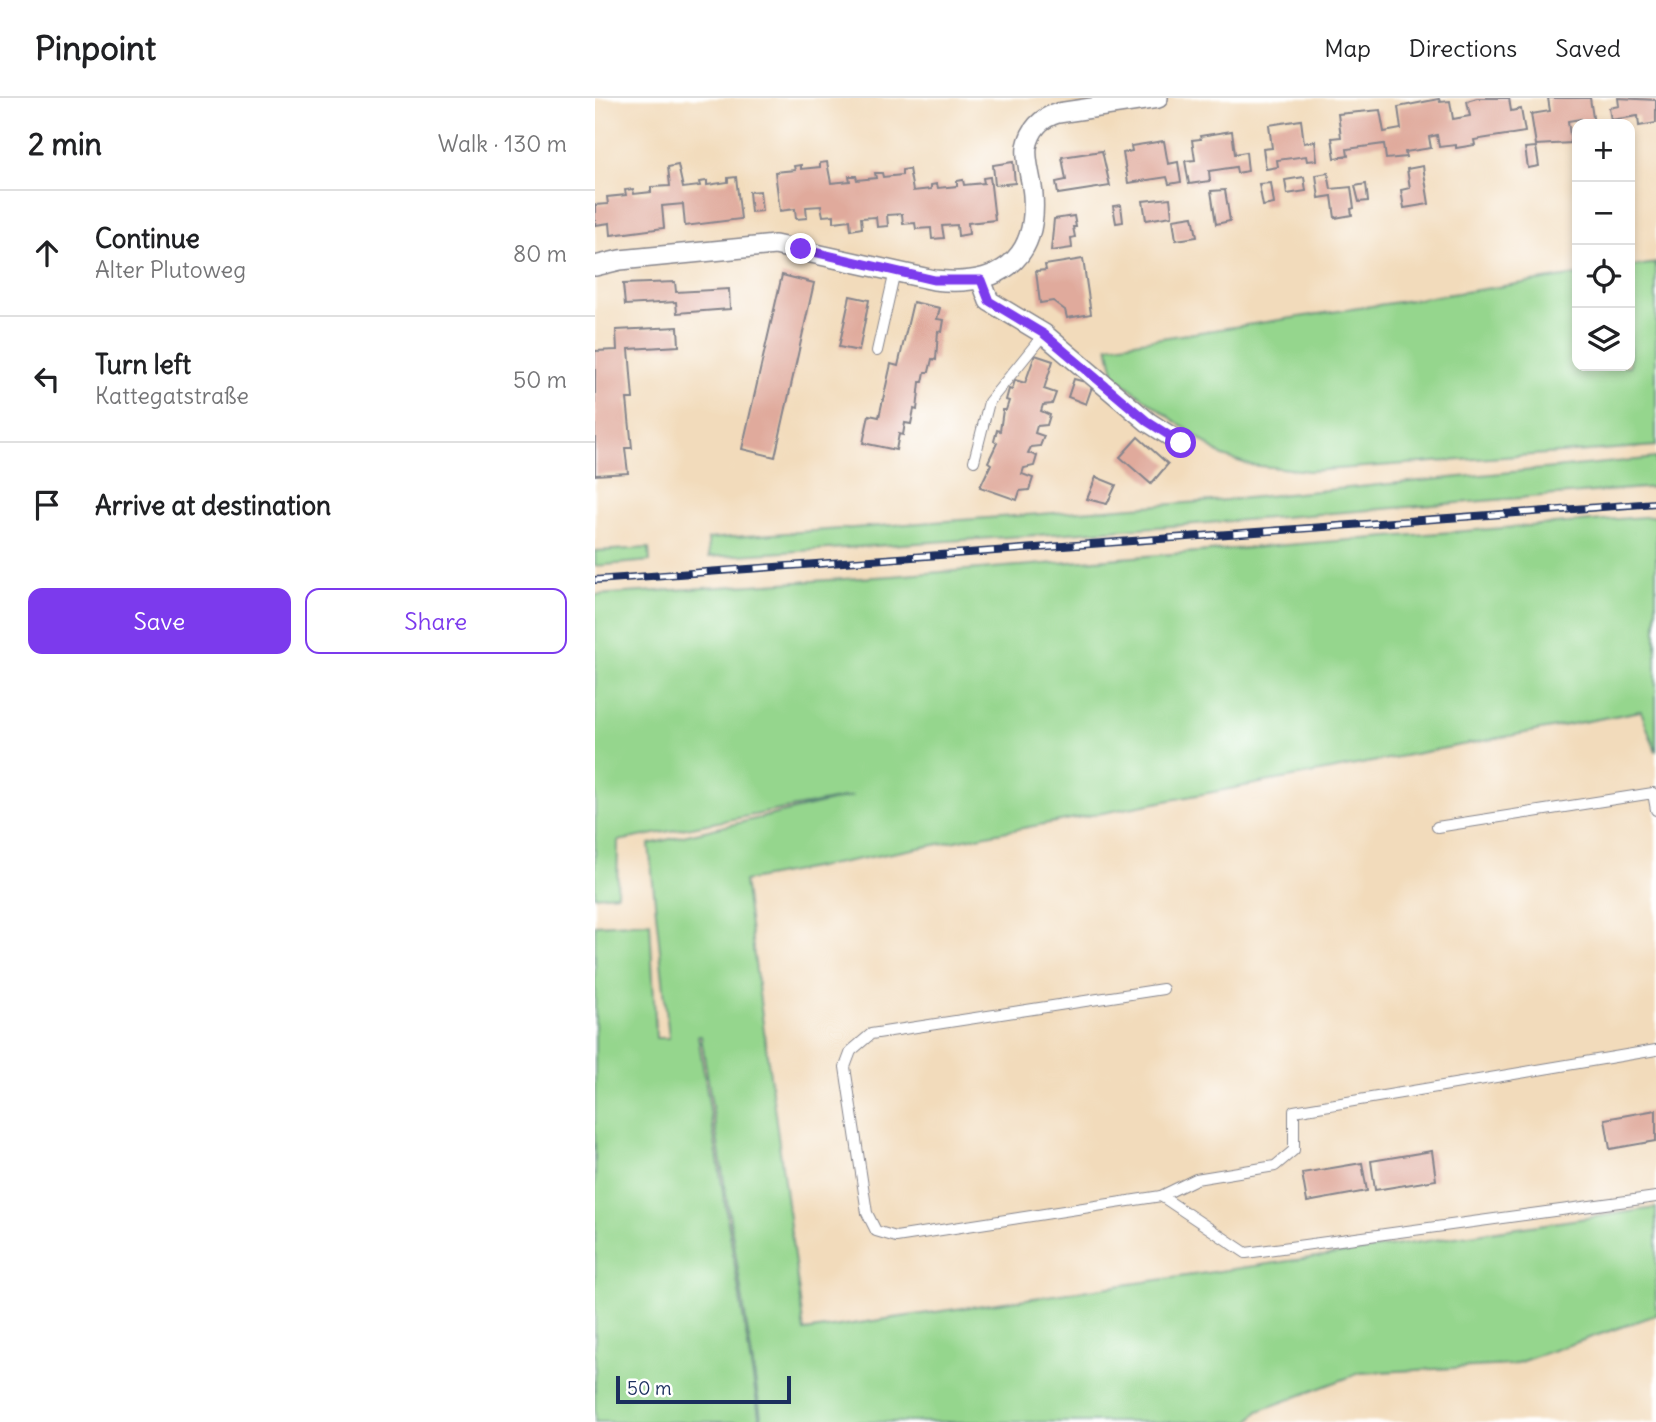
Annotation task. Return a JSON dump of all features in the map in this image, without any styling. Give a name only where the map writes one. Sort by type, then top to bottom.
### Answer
[{"type":"street","points":[[595,266],[634,259],[775,246],[952,282],[981,280],[1010,265],[1028,244],[1034,221],[1027,149],[1032,133],[1044,118],[1158,98]]},
{"type":"street","points":[[981,280],[989,301],[1044,334],[1148,422],[1181,443]]},
{"type":"lane","points":[[877,351],[895,271]]},
{"type":"lane","points":[[974,461],[989,402],[1044,334]]},
{"type":"lane","points":[[1437,827],[1653,793],[1656,810]]},
{"type":"lane","points":[[1163,989],[871,1034],[851,1051],[845,1067],[867,1213],[876,1231],[896,1237],[1161,1196],[1196,1180],[1275,1167],[1294,1150],[1294,1111],[1656,1050]]},
{"type":"lane","points":[[1161,1196],[1247,1253],[1656,1197]]},
{"type":"green space","points":[[1656,263],[1656,446],[1309,471],[1250,465],[1223,456],[1115,377],[1108,346],[1572,276],[1572,371],[1635,371],[1635,266]]},
{"type":"green space","points":[[1656,458],[1656,487],[1170,526],[709,557],[708,539],[1226,500]]},
{"type":"green space","points":[[1656,516],[1656,752],[1641,711],[744,881],[804,1331],[1656,1208],[1656,1315],[1511,1365],[1360,1373],[1258,1411],[1249,1422],[762,1422],[701,1036],[698,1036],[760,1422],[595,1422],[595,925],[650,922],[656,1038],[669,1038],[649,844],[853,796],[618,841],[617,894],[595,896],[595,595],[891,576]]},
{"type":"green space","points":[[649,548],[650,561],[595,566],[595,551]]},
{"type":"building","points":[[1477,98],[1509,98],[1511,111],[1521,109],[1525,132],[1474,140],[1475,145],[1456,148],[1456,145],[1439,147],[1437,135],[1429,137],[1431,148],[1405,152],[1406,157],[1386,159],[1384,144],[1347,149],[1348,156],[1335,158],[1332,138],[1341,137],[1338,114],[1380,110],[1384,132],[1401,129],[1398,107],[1439,99],[1440,102],[1450,101],[1453,119],[1470,116],[1467,101]]},
{"type":"building","points":[[1548,98],[1590,98],[1593,119],[1568,121],[1571,143],[1536,145],[1531,114],[1550,111]]},
{"type":"building","points":[[1618,98],[1656,100],[1656,123],[1639,126],[1638,116],[1611,119],[1609,108],[1619,106]]},
{"type":"building","points":[[1301,120],[1304,143],[1315,141],[1317,160],[1307,161],[1306,156],[1277,160],[1278,167],[1266,169],[1263,149],[1272,148],[1269,125]]},
{"type":"building","points":[[1232,131],[1235,154],[1246,152],[1248,171],[1237,173],[1236,167],[1209,171],[1210,181],[1189,184],[1185,161],[1195,160],[1192,140],[1201,139],[1200,136]]},
{"type":"building","points":[[1164,141],[1168,164],[1178,162],[1181,182],[1169,184],[1167,177],[1128,183],[1123,153],[1132,151],[1131,146]]},
{"type":"building","points":[[1536,147],[1539,166],[1528,168],[1525,148]]},
{"type":"building","points":[[1102,151],[1110,186],[1058,194],[1056,182],[1066,180],[1062,157]]},
{"type":"building","points":[[827,162],[831,183],[850,181],[849,176],[856,176],[857,180],[876,178],[875,173],[882,173],[883,177],[902,175],[902,170],[909,169],[913,191],[931,189],[931,185],[937,184],[938,188],[957,186],[957,181],[963,180],[964,185],[984,183],[983,178],[990,177],[995,220],[968,223],[969,234],[958,236],[957,225],[942,226],[944,238],[932,239],[931,228],[916,229],[915,223],[903,224],[902,214],[887,215],[888,226],[877,227],[876,217],[861,218],[862,228],[851,230],[850,220],[834,222],[834,215],[823,216],[821,206],[806,207],[807,218],[796,219],[795,209],[780,211],[775,172],[795,170],[794,166],[801,165],[801,169],[820,167],[820,163]]},
{"type":"building","points":[[1013,162],[1015,183],[995,185],[993,165]]},
{"type":"building","points":[[678,165],[683,188],[700,186],[699,182],[707,181],[707,185],[728,182],[728,178],[736,177],[741,219],[685,226],[683,204],[662,206],[664,228],[611,235],[610,223],[595,225],[595,205],[608,204],[607,197],[626,195],[625,190],[633,189],[634,194],[651,192],[651,187],[670,186],[668,167]]},
{"type":"building","points":[[1423,166],[1429,204],[1404,208],[1401,190],[1410,188],[1407,169]]},
{"type":"building","points":[[1328,173],[1331,189],[1351,187],[1354,208],[1351,209],[1352,215],[1335,218],[1332,196],[1319,198],[1316,175]]},
{"type":"building","points":[[1304,177],[1306,191],[1287,194],[1285,180]]},
{"type":"building","points":[[1271,183],[1274,204],[1263,206],[1259,184]]},
{"type":"building","points":[[1366,184],[1368,201],[1359,202],[1355,186]]},
{"type":"building","points":[[1225,190],[1230,221],[1216,224],[1211,191]]},
{"type":"building","points":[[760,191],[762,211],[751,212],[749,192]]},
{"type":"building","points":[[1170,198],[1172,216],[1146,220],[1143,201]]},
{"type":"building","points":[[1121,205],[1123,222],[1116,223],[1113,206]]},
{"type":"building","points":[[1074,216],[1076,227],[1073,227],[1075,237],[1071,238],[1072,248],[1051,251],[1054,219]]},
{"type":"building","points":[[1193,216],[1197,237],[1176,240],[1173,219]]},
{"type":"building","points":[[1083,259],[1091,314],[1067,318],[1065,310],[1053,301],[1040,303],[1036,271],[1046,270],[1045,265]]},
{"type":"building","points":[[782,275],[814,283],[775,457],[742,449]]},
{"type":"building","points":[[675,282],[676,292],[729,289],[730,309],[677,313],[676,302],[625,305],[623,284]]},
{"type":"building","points":[[850,296],[869,300],[859,351],[839,347]]},
{"type":"building","points":[[913,302],[940,308],[937,319],[944,320],[942,332],[938,331],[936,360],[932,359],[929,372],[925,372],[923,382],[920,382],[917,410],[914,409],[911,424],[905,423],[903,435],[899,434],[896,450],[863,443],[869,415],[879,417],[891,364],[898,366]]},
{"type":"building","points":[[678,327],[679,346],[629,349],[633,399],[627,399],[632,448],[625,448],[628,473],[595,475],[595,351],[617,350],[616,330]]},
{"type":"building","points":[[1035,355],[1053,361],[1044,389],[1056,393],[1052,404],[1043,405],[1041,411],[1050,415],[1047,425],[1037,426],[1035,433],[1044,436],[1040,446],[1031,447],[1028,453],[1037,456],[1034,466],[1024,468],[1022,474],[1033,478],[1029,490],[1020,491],[1017,500],[980,487],[991,464],[988,462],[997,443],[994,441],[997,430],[1000,431],[1003,410],[1006,410],[1009,401],[1006,400],[1009,389],[1012,390],[1015,380],[1025,383]]},
{"type":"building","points":[[1074,379],[1093,384],[1086,404],[1068,397]]},
{"type":"building","points":[[1138,437],[1168,464],[1151,484],[1120,457]]},
{"type":"building","points":[[1096,477],[1116,485],[1107,504],[1087,499]]},
{"type":"building","points":[[1656,1110],[1656,1141],[1610,1149],[1605,1119]]},
{"type":"building","points":[[1432,1151],[1436,1180],[1375,1190],[1371,1161]]},
{"type":"building","points":[[1362,1163],[1367,1191],[1307,1202],[1302,1173]]},
{"type":"railway","points":[[595,580],[1656,503]]},
{"type":"route","points":[[801,249],[934,280],[981,280],[989,301],[1044,334],[1148,422],[1181,443]]}]
